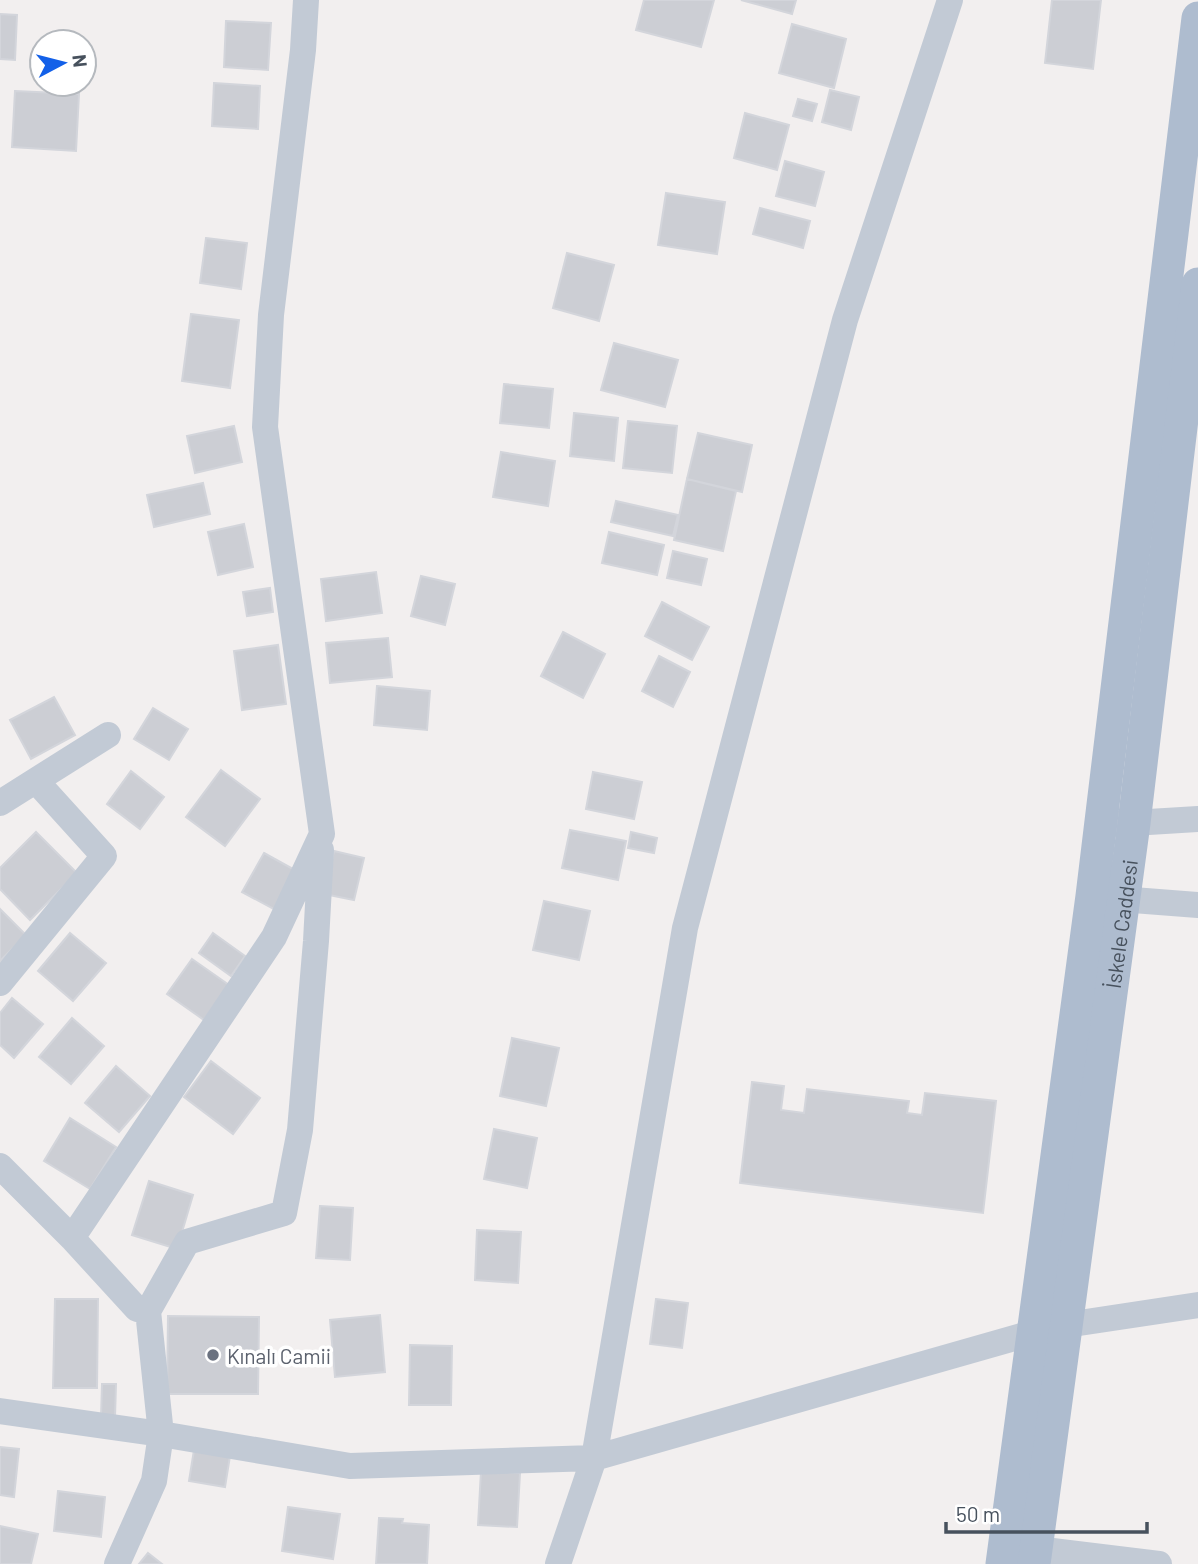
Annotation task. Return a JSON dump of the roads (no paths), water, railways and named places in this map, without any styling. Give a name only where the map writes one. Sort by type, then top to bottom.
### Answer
[{"type":"main road","points":[[1002,1564],[1091,896],[1198,18]]},
{"type":"main road","name":"İskele Caddesi","points":[[1035,1556],[1134,823],[1198,284]]},
{"type":"street","points":[[117,1564],[154,1481],[161,1434],[148,1311],[187,1242],[284,1213],[300,1130],[322,834],[265,427],[271,315],[303,50],[306,0]]},
{"type":"street","points":[[558,1564],[594,1458],[685,928],[845,320],[950,0]]},
{"type":"street","points":[[0,803],[108,735]]},
{"type":"street","points":[[0,983],[104,856],[36,781]]},
{"type":"street","points":[[1100,824],[1198,819]]},
{"type":"street","points":[[72,1238],[274,937],[322,834]]},
{"type":"street","points":[[1091,896],[1198,905]]},
{"type":"street","points":[[0,1167],[72,1238],[137,1309],[148,1311]]},
{"type":"street","points":[[0,1411],[161,1434],[350,1466],[594,1458],[1032,1333],[1066,1325],[1198,1305]]},
{"type":"street","points":[[1035,1556],[1159,1564]]},
{"type":"place","name":"Kınalı Camii","points":[[213,1355]]}]
